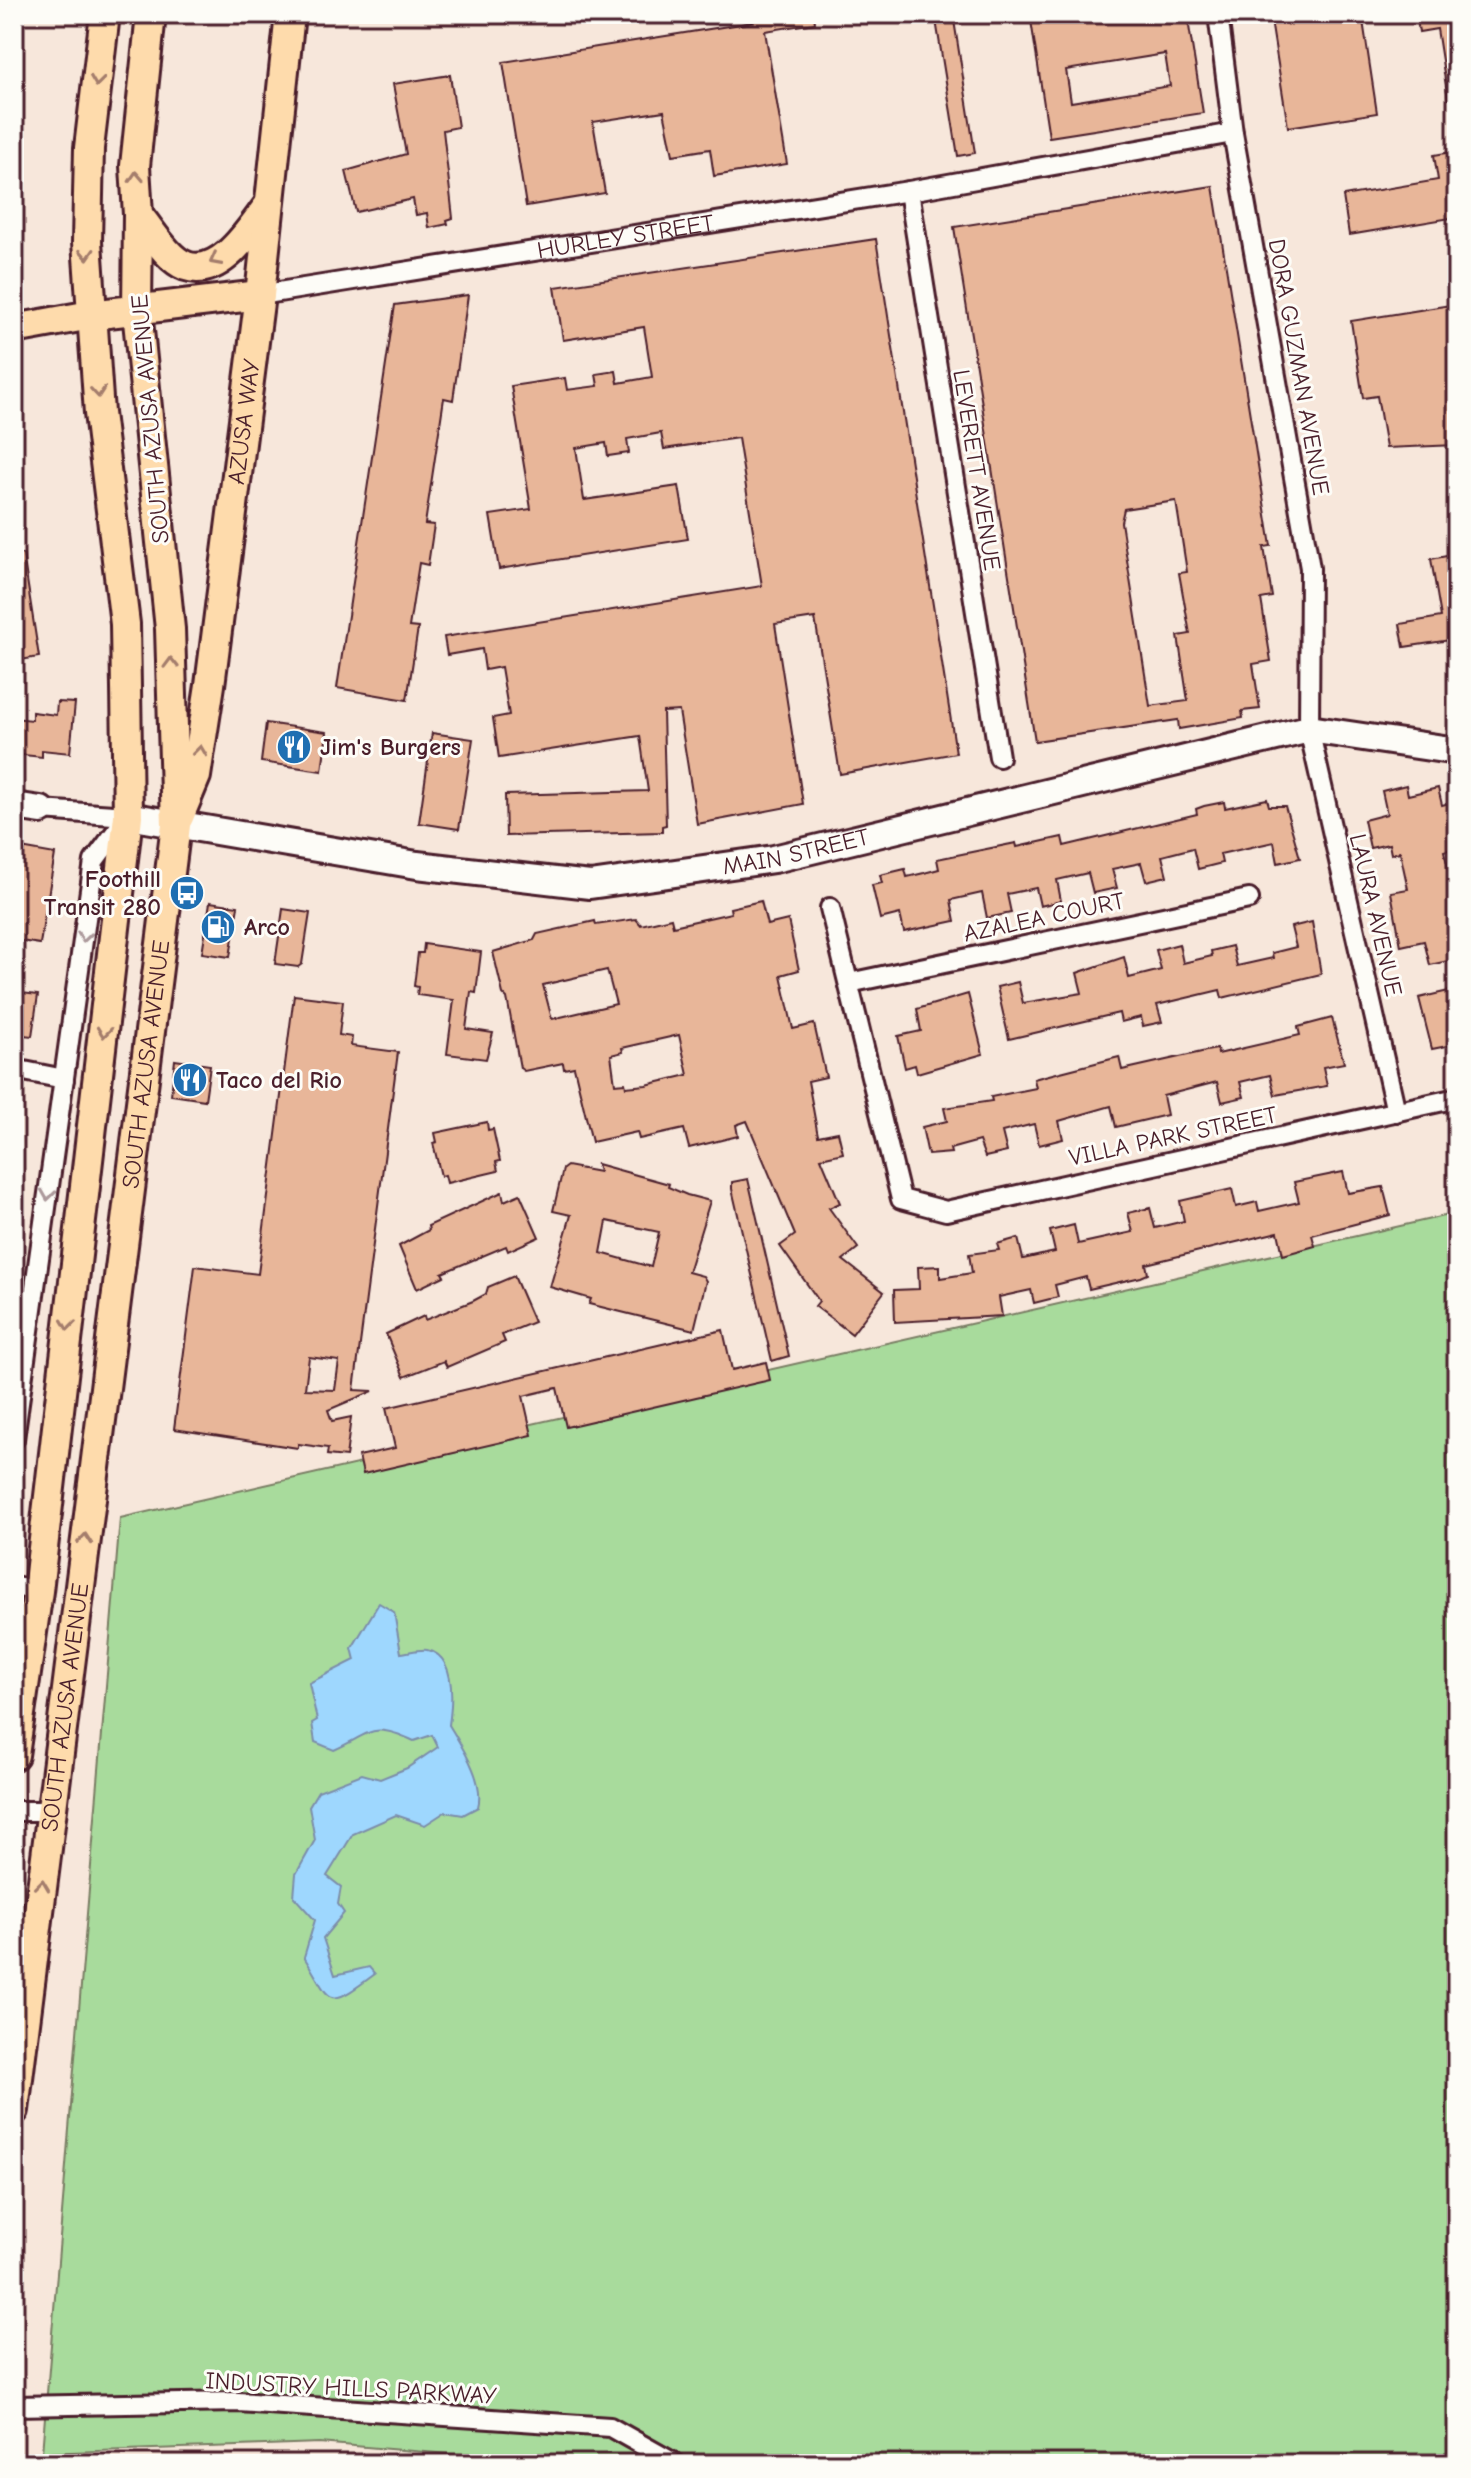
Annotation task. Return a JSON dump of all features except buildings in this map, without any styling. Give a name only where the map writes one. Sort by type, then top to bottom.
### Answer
[{"type":"main road","name":"SOUTH AZUSA AVENUE","points":[[14,1755],[26,1588],[78,1247],[128,816],[125,624],[91,315],[87,242],[89,148],[105,14]]},
{"type":"main road","name":"SOUTH AZUSA AVENUE","points":[[14,2110],[176,825],[170,629],[137,311],[135,166],[151,14]]},
{"type":"main road","name":"AZUSA WAY","points":[[176,825],[196,776],[260,295],[290,14]]},
{"type":"main road","points":[[138,215],[172,255],[186,266],[207,267],[228,253],[269,205]]},
{"type":"main road","name":"HURLEY STREET","points":[[14,329],[91,315],[260,295]]},
{"type":"main road","points":[[78,1247],[121,1253]]},
{"type":"street","name":"DORA GUZMAN AVENUE","points":[[1218,14],[1233,133],[1310,568],[1309,729]]},
{"type":"street","name":"HURLEY STREET","points":[[260,295],[909,191],[1233,133]]},
{"type":"street","name":"LEVERETT AVENUE","points":[[909,191],[999,757]]},
{"type":"street","name":"MAIN STREET","points":[[128,816],[417,865],[590,885],[774,859],[1309,729],[1457,751]]},
{"type":"street","name":"LAURA AVENUE","points":[[1309,729],[1396,1112]]},
{"type":"street","points":[[14,806],[128,816]]},
{"type":"street","points":[[14,1439],[20,1346],[64,1079],[94,861],[128,816]]},
{"type":"street","name":"AZALEA COURT","points":[[849,983],[1249,899]]},
{"type":"street","points":[[830,908],[849,983]]},
{"type":"street","name":"VILLA PARK STREET","points":[[849,983],[901,1199],[946,1211],[1457,1098]]},
{"type":"street","points":[[14,1069],[64,1079]]},
{"type":"street","points":[[14,1811],[51,1811]]},
{"type":"street","name":"INDUSTRY HILLS PARKWAY","points":[[14,2406],[238,2402],[610,2427],[676,2464]]},
{"type":"green space","points":[[1457,1213],[1457,2464],[566,2464],[319,2443],[42,2453],[120,1518]]},
{"type":"water","points":[[379,1603],[394,1612],[401,1653],[427,1650],[444,1661],[450,1682],[449,1725],[475,1775],[478,1807],[463,1815],[445,1812],[425,1825],[396,1815],[353,1834],[327,1876],[341,1887],[338,1904],[344,1913],[323,1938],[335,1975],[369,1967],[375,1974],[346,1994],[331,1997],[304,1957],[315,1920],[294,1897],[296,1874],[315,1840],[309,1806],[318,1791],[362,1774],[380,1779],[407,1768],[438,1747],[432,1735],[414,1741],[380,1731],[365,1734],[334,1750],[315,1742],[312,1723],[317,1720],[309,1683],[355,1660],[352,1648]]},
{"type":"place","name":"Jim's Burgers","points":[[294,747]]},
{"type":"place","name":"Foothill Transit 280","points":[[187,893]]},
{"type":"place","name":"Arco","points":[[218,927]]},
{"type":"place","name":"Taco del Rio","points":[[190,1080]]}]
